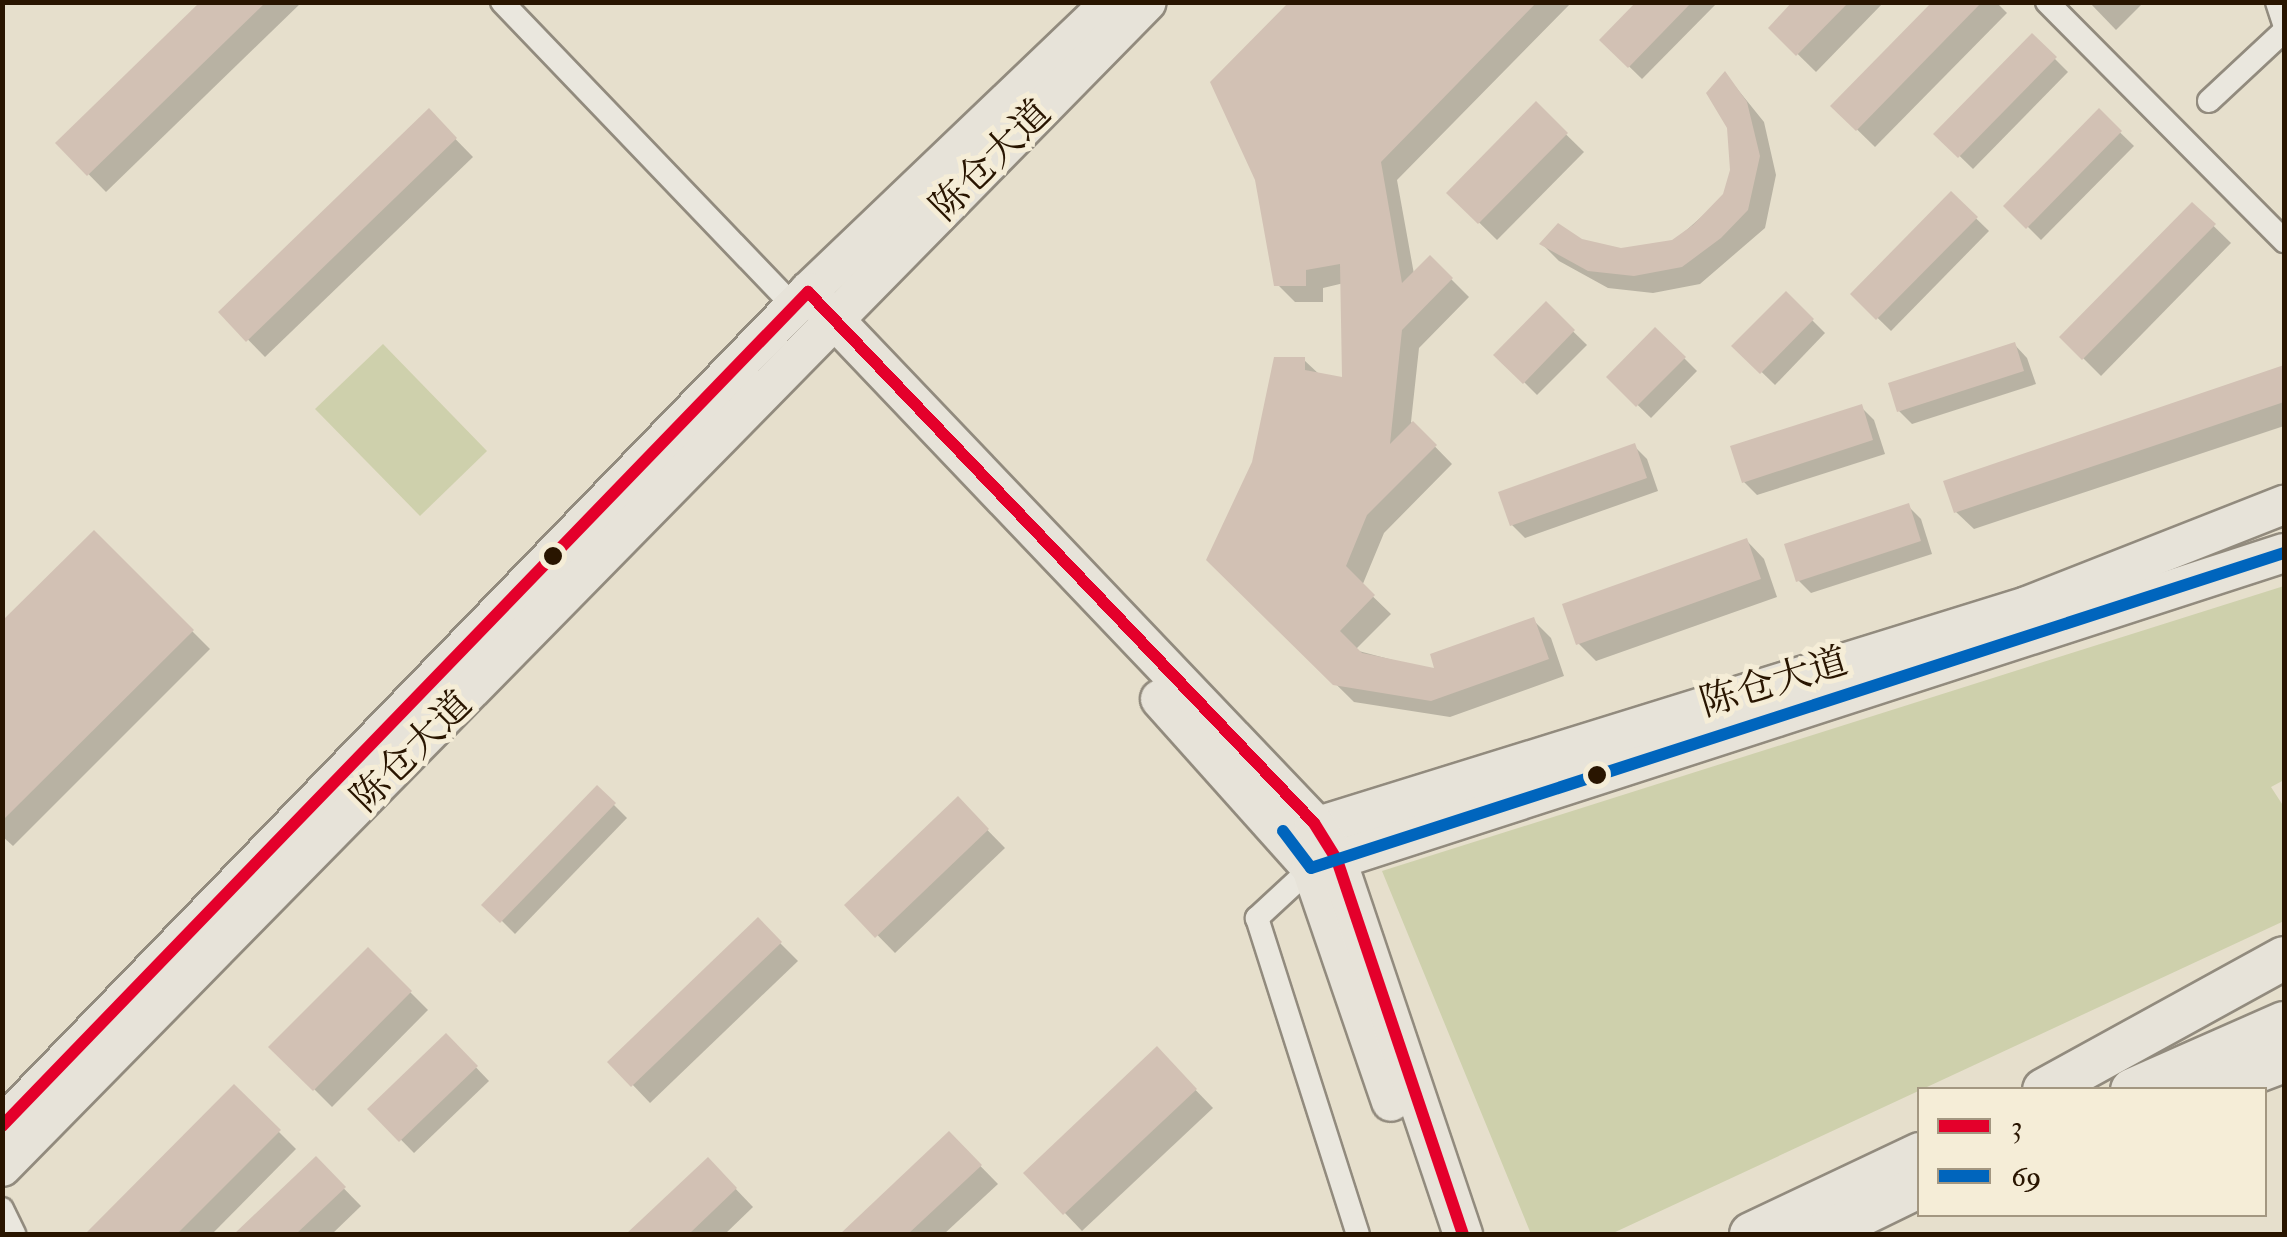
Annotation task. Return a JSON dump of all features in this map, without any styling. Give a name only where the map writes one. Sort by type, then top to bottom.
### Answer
[{"type":"highway","points":[[2049,1087],[2284,958]]},
{"type":"highway","points":[[2067,1087],[2284,990]]},
{"type":"highway","points":[[2139,1087],[2284,1023]]},
{"type":"highway","points":[[2215,1087],[2284,1061]]},
{"type":"highway","points":[[1751,1234],[1917,1155]]},
{"type":"highway","points":[[1822,1234],[1917,1187]]},
{"type":"main road","name":"陈仓大道","points":[[2,1126],[801,299],[1111,2]]},
{"type":"main road","name":"陈仓大道","points":[[2,1167],[1147,2]]},
{"type":"main road","points":[[801,299],[1302,830],[1324,864],[1463,1234]]},
{"type":"main road","name":"陈仓大道","points":[[1302,830],[2026,606],[2284,505]]},
{"type":"main road","points":[[1324,864],[2284,553]]},
{"type":"main road","points":[[1324,864],[1435,1234]]},
{"type":"street","points":[[502,2],[801,299]]},
{"type":"street","points":[[2047,2],[2284,240]]},
{"type":"street","points":[[2277,2],[2284,22]]},
{"type":"street","points":[[2209,101],[2284,31]]},
{"type":"street","points":[[1324,864],[1257,918],[1358,1234]]},
{"type":"street","points":[[2,1209],[14,1234]]},
{"type":"green space","points":[[383,344],[487,451],[420,516],[315,409]]},
{"type":"green space","points":[[2284,586],[2284,780],[2271,787],[2284,807],[2284,921],[1927,1087],[1917,1087],[1917,1092],[1611,1234],[1531,1234],[1382,871]]},
{"type":"building","points":[[200,2],[266,2],[87,176],[55,143]]},
{"type":"building","points":[[1289,2],[1537,2],[1381,162],[1402,283],[1430,255],[1453,278],[1402,330],[1390,444],[1413,421],[1437,445],[1367,515],[1346,566],[1375,595],[1340,631],[1362,653],[1434,668],[1430,654],[1534,617],[1549,659],[1431,701],[1333,685],[1206,560],[1252,462],[1274,357],[1305,357],[1305,370],[1342,377],[1340,264],[1306,270],[1306,286],[1274,286],[1255,180],[1210,82]]},
{"type":"building","points":[[1636,2],[1692,2],[1628,68],[1599,40]]},
{"type":"building","points":[[1792,2],[1849,2],[1796,56],[1768,28]]},
{"type":"building","points":[[1932,2],[1982,2],[1856,131],[1830,106]]},
{"type":"building","points":[[2032,33],[2057,57],[1958,158],[1933,134]]},
{"type":"building","points":[[1725,71],[1747,102],[1760,156],[1748,210],[1721,238],[1682,267],[1634,276],[1588,271],[1539,244],[1558,223],[1582,239],[1621,248],[1672,240],[1693,225],[1723,194],[1730,170],[1727,128],[1706,93]]},
{"type":"building","points":[[1536,101],[1568,133],[1478,224],[1446,193]]},
{"type":"building","points":[[429,108],[457,138],[246,342],[218,312]]},
{"type":"building","points":[[2099,108],[2122,131],[2026,229],[2003,206]]},
{"type":"building","points":[[1951,191],[1978,217],[1876,320],[1850,294]]},
{"type":"building","points":[[2192,202],[2216,224],[2082,360],[2059,337]]},
{"type":"building","points":[[1786,291],[1814,319],[1760,374],[1731,346]]},
{"type":"building","points":[[1546,301],[1575,330],[1523,384],[1493,355]]},
{"type":"building","points":[[1655,327],[1686,357],[1636,407],[1606,377]]},
{"type":"building","points":[[2015,342],[2024,371],[1897,412],[1888,383]]},
{"type":"building","points":[[2284,365],[2284,402],[1954,513],[1943,481]]},
{"type":"building","points":[[1862,404],[1873,440],[1742,483],[1730,446]]},
{"type":"building","points":[[1635,443],[1647,478],[1510,526],[1498,492]]},
{"type":"building","points":[[1909,503],[1921,541],[1796,582],[1784,544]]},
{"type":"building","points":[[94,530],[194,630],[2,821],[2,621]]},
{"type":"building","points":[[1747,538],[1761,579],[1576,645],[1562,604]]},
{"type":"building","points":[[597,785],[616,803],[500,923],[481,905]]},
{"type":"building","points":[[958,796],[989,829],[875,938],[844,905]]},
{"type":"building","points":[[758,917],[782,942],[631,1087],[607,1062]]},
{"type":"building","points":[[368,947],[412,991],[313,1091],[268,1047]]},
{"type":"building","points":[[446,1033],[478,1066],[399,1142],[367,1109]]},
{"type":"building","points":[[1157,1046],[1197,1089],[1063,1215],[1023,1173]]},
{"type":"building","points":[[234,1084],[281,1130],[177,1234],[85,1234]]},
{"type":"building","points":[[949,1131],[982,1165],[908,1234],[840,1234]]},
{"type":"building","points":[[316,1156],[346,1187],[296,1234],[234,1234]]},
{"type":"building","points":[[708,1157],[737,1188],[689,1234],[626,1234]]},
{"type":"transit line","name":"3","points":[[2,1126],[808,292],[1314,823],[1337,860],[1463,1234]]},
{"type":"transit line","name":"69","points":[[1283,831],[1311,868],[2284,553]]}]
